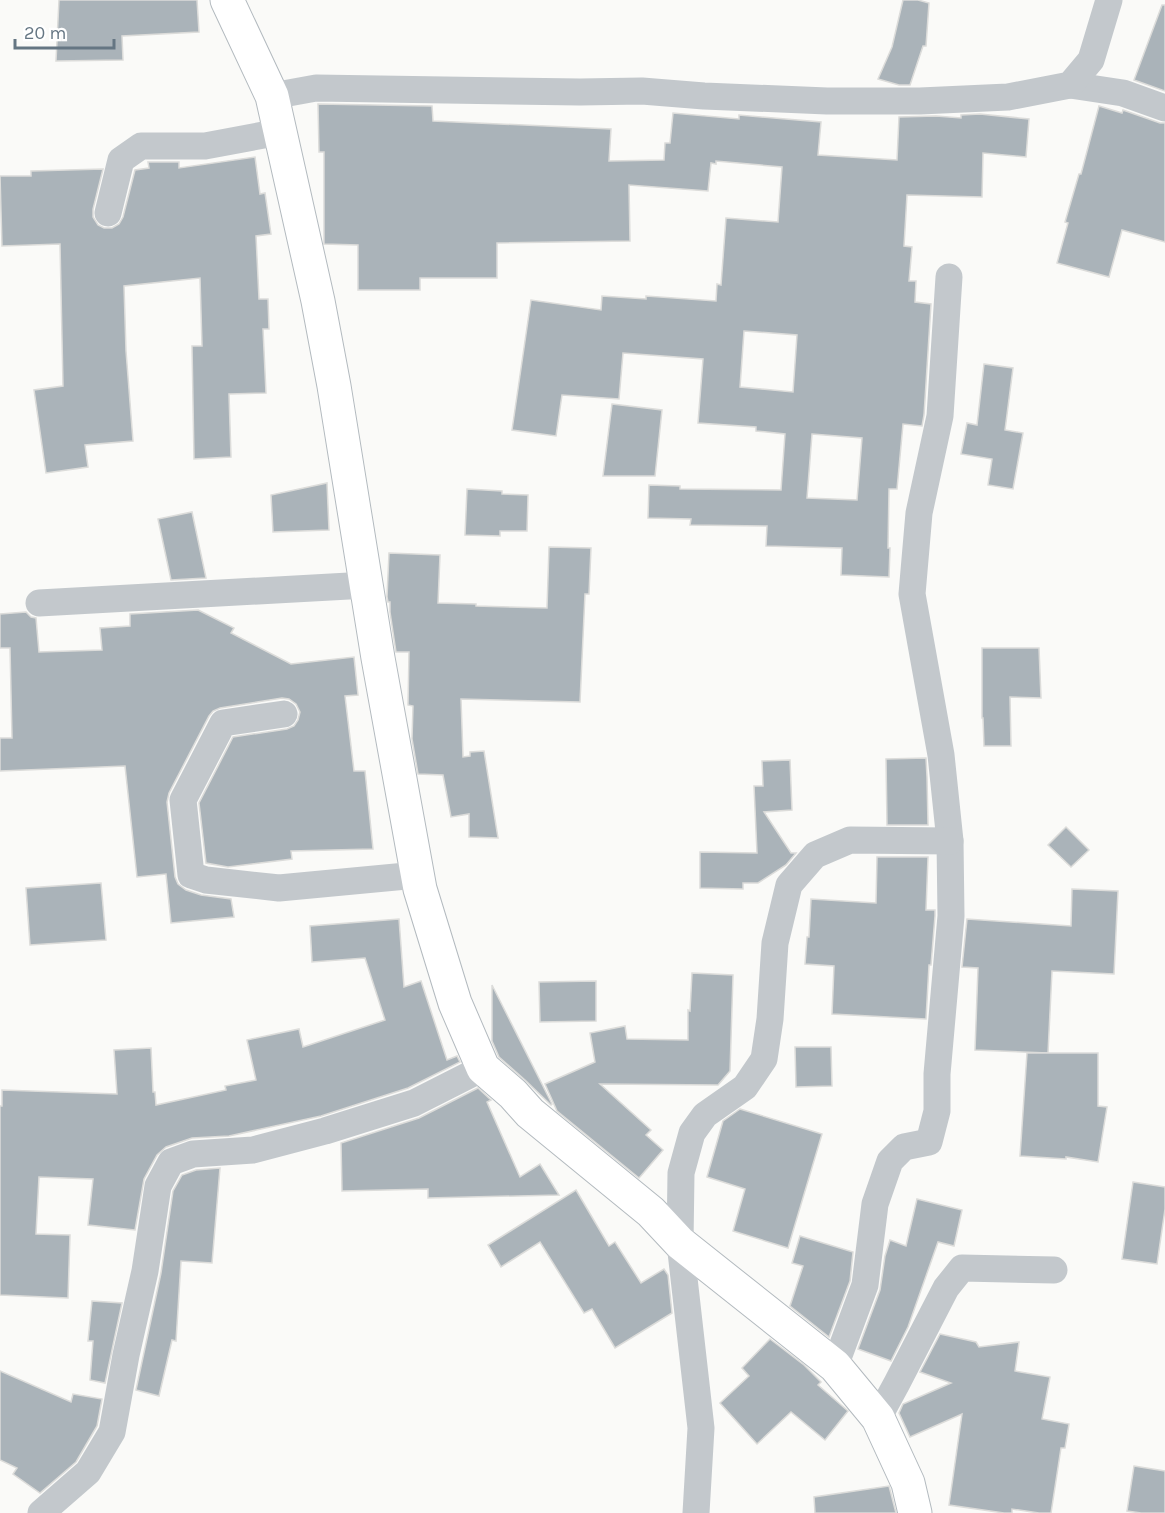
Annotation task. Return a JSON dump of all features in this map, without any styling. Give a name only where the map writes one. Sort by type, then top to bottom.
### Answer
[{"type":"street","points":[[226,0],[272,96],[330,364],[378,658],[420,889],[456,1003],[483,1068],[513,1094],[530,1113],[651,1212],[680,1243],[835,1366],[878,1418],[908,1483],[915,1513]]},
{"type":"street","points":[[1070,86],[1091,60],[1109,0]]},
{"type":"street","points":[[272,96],[316,88],[642,91],[827,101],[920,101],[1008,97],[1070,86],[1123,93],[1165,108]]},
{"type":"street","points":[[108,213],[121,160],[141,146],[205,146],[280,132]]},
{"type":"street","points":[[835,1366],[865,1285],[875,1204],[890,1161],[904,1147],[929,1142],[937,1111],[951,916],[950,841],[941,755],[912,594],[919,513],[940,416],[950,277]]},
{"type":"street","points":[[39,603],[367,585]]},
{"type":"street","points":[[284,714],[223,723],[183,800],[190,875],[206,880],[279,888],[417,875]]},
{"type":"street","points":[[696,1513],[701,1428],[680,1243],[681,1173],[692,1133],[705,1115],[746,1087],[764,1059],[770,1019],[775,942],[789,885],[815,855],[850,840],[950,841]]},
{"type":"street","points":[[41,1513],[88,1472],[112,1432],[145,1271],[158,1186],[171,1162],[193,1154],[253,1150],[325,1131],[414,1104],[483,1068]]},
{"type":"street","points":[[878,1418],[946,1288],[962,1268],[1054,1270]]},
{"type":"building","points":[[59,0],[197,0],[199,32],[122,36],[123,60],[56,61]]},
{"type":"building","points":[[903,0],[929,3],[926,46],[923,46],[910,85],[899,85],[878,79],[892,47]]},
{"type":"building","points":[[1162,5],[1165,5],[1165,91],[1134,80]]},
{"type":"building","points":[[318,104],[432,106],[433,121],[611,129],[609,161],[664,160],[665,143],[670,143],[673,113],[739,119],[739,115],[821,122],[818,155],[897,160],[899,117],[961,118],[961,115],[980,114],[1029,119],[1026,157],[983,153],[982,197],[907,195],[904,246],[912,247],[909,281],[916,281],[915,302],[931,304],[922,426],[903,424],[897,489],[889,489],[889,577],[841,575],[842,548],[766,546],[767,526],[690,525],[691,519],[648,518],[649,485],[680,486],[680,489],[781,490],[785,434],[756,431],[756,427],[698,423],[703,359],[623,353],[619,399],[562,395],[556,436],[512,430],[531,300],[601,310],[602,296],[646,299],[646,296],[716,301],[717,284],[721,285],[726,218],[778,222],[782,167],[716,161],[716,164],[711,163],[708,191],[629,185],[630,241],[497,243],[497,278],[420,278],[420,290],[358,290],[358,245],[324,244],[324,152],[319,152]],"holes":[[[744,331],[797,335],[793,392],[740,387]],[[812,434],[862,438],[857,500],[807,498]]]},
{"type":"building","points":[[1099,106],[1122,113],[1123,110],[1165,123],[1165,242],[1122,230],[1109,277],[1057,263],[1068,223],[1065,222],[1079,174],[1081,174]]},
{"type":"building","points":[[255,157],[260,194],[265,193],[271,234],[256,236],[259,299],[268,299],[269,329],[263,329],[266,393],[229,394],[231,457],[194,459],[192,346],[202,346],[200,278],[124,286],[133,441],[85,445],[88,467],[46,473],[34,390],[63,386],[60,244],[2,246],[0,176],[31,176],[31,171],[103,169],[93,217],[98,225],[112,228],[119,224],[123,217],[135,170],[149,168],[148,162],[179,162],[179,168]]},
{"type":"building","points":[[984,364],[1013,368],[1005,430],[1023,433],[1013,489],[988,485],[992,459],[961,454],[967,423],[977,425]]},
{"type":"building","points":[[612,404],[662,410],[655,476],[603,476]]},
{"type":"building","points":[[327,483],[329,530],[273,532],[271,495]]},
{"type":"building","points":[[467,489],[528,495],[527,531],[500,531],[500,536],[465,535]]},
{"type":"building","points":[[192,512],[206,578],[171,580],[158,519]]},
{"type":"building","points":[[549,547],[591,548],[589,594],[585,594],[580,702],[461,699],[463,757],[470,756],[470,752],[484,751],[498,838],[469,837],[469,814],[451,817],[443,775],[418,774],[412,739],[413,706],[408,705],[409,652],[396,652],[390,602],[387,597],[389,553],[440,555],[438,603],[547,608]]},
{"type":"building","points":[[198,610],[234,628],[231,633],[291,664],[354,657],[358,695],[345,696],[354,771],[365,771],[373,849],[291,851],[292,859],[228,867],[206,863],[199,803],[233,737],[287,729],[294,726],[300,712],[296,704],[289,699],[282,698],[220,708],[209,716],[169,793],[167,802],[175,877],[178,884],[186,890],[201,895],[231,899],[234,917],[171,923],[166,874],[137,877],[125,766],[0,771],[0,738],[12,738],[10,648],[0,648],[0,614],[26,612],[36,618],[39,652],[102,650],[100,628],[130,626],[130,614]]},
{"type":"building","points":[[982,648],[1039,648],[1041,698],[1010,697],[1011,746],[984,746]]},
{"type":"building","points":[[926,758],[928,825],[887,825],[886,759]]},
{"type":"building","points":[[790,760],[792,810],[764,812],[791,853],[796,853],[786,865],[758,883],[743,883],[743,889],[700,888],[700,852],[757,853],[754,786],[763,786],[762,761]]},
{"type":"building","points":[[1066,827],[1089,850],[1071,867],[1048,845]]},
{"type":"building","points":[[877,857],[928,857],[926,910],[935,910],[935,916],[926,1019],[832,1014],[834,966],[805,964],[811,899],[876,903]]},
{"type":"building","points":[[101,883],[106,940],[30,945],[26,888]]},
{"type":"building","points":[[1072,889],[1118,891],[1114,974],[1052,971],[1048,1053],[975,1050],[978,968],[962,967],[967,919],[1071,926]]},
{"type":"building","points":[[399,919],[404,987],[421,981],[447,1060],[457,1056],[460,1062],[408,1088],[321,1116],[229,1136],[192,1138],[166,1147],[157,1155],[144,1179],[135,1230],[88,1225],[93,1179],[39,1177],[36,1234],[70,1235],[68,1298],[0,1295],[0,1106],[2,1106],[2,1090],[117,1094],[114,1050],[151,1048],[153,1092],[155,1092],[156,1105],[226,1090],[225,1086],[256,1080],[247,1040],[299,1029],[303,1047],[385,1020],[365,958],[312,962],[310,926]]},
{"type":"building","points":[[692,973],[733,975],[730,1071],[718,1085],[600,1084],[651,1130],[646,1135],[663,1150],[639,1178],[557,1111],[545,1084],[595,1062],[590,1033],[625,1026],[627,1039],[688,1040]]},
{"type":"building","points":[[596,981],[596,1021],[540,1022],[539,982]]},
{"type":"building","points":[[492,985],[551,1105],[499,1057],[492,1041]]},
{"type":"building","points":[[795,1047],[831,1047],[832,1086],[796,1087]]},
{"type":"building","points":[[1027,1053],[1098,1053],[1098,1106],[1107,1107],[1098,1162],[1066,1157],[1066,1159],[1020,1156]]},
{"type":"building","points":[[478,1088],[491,1100],[487,1102],[520,1177],[540,1164],[559,1195],[428,1198],[428,1189],[342,1191],[341,1143],[419,1118]]},
{"type":"building","points":[[740,1109],[822,1134],[788,1248],[733,1231],[745,1189],[707,1177],[723,1121]]},
{"type":"building","points":[[220,1168],[212,1263],[181,1261],[176,1341],[172,1340],[159,1396],[136,1390],[161,1273],[173,1191],[182,1175],[196,1170]]},
{"type":"building","points":[[1133,1182],[1165,1187],[1165,1209],[1157,1264],[1122,1259]]},
{"type":"building","points":[[576,1190],[609,1246],[615,1242],[641,1283],[664,1269],[668,1275],[672,1313],[615,1348],[592,1309],[584,1313],[540,1242],[501,1267],[488,1245]]},
{"type":"building","points":[[917,1199],[962,1210],[954,1246],[938,1242],[908,1327],[891,1361],[858,1349],[880,1290],[890,1240],[906,1246]]},
{"type":"building","points":[[800,1236],[853,1252],[850,1281],[829,1337],[790,1306],[803,1266],[792,1263]]},
{"type":"building","points":[[92,1301],[122,1303],[105,1383],[90,1380],[93,1341],[88,1341]]},
{"type":"building","points":[[940,1334],[976,1342],[979,1347],[1019,1342],[1015,1371],[1050,1377],[1042,1419],[1069,1424],[1065,1448],[1061,1448],[1051,1513],[1012,1509],[1012,1513],[1004,1513],[949,1505],[962,1414],[910,1437],[899,1413],[903,1404],[951,1383],[920,1372]]},
{"type":"building","points":[[770,1339],[804,1365],[821,1382],[818,1385],[848,1411],[825,1440],[791,1412],[757,1444],[720,1403],[749,1376],[742,1368]]},
{"type":"building","points":[[0,1371],[71,1402],[73,1394],[102,1399],[97,1426],[76,1462],[40,1493],[13,1474],[17,1468],[0,1460]]},
{"type":"building","points":[[1134,1466],[1165,1471],[1165,1513],[1127,1511]]},
{"type":"building","points":[[889,1486],[896,1513],[815,1513],[814,1497]]}]
